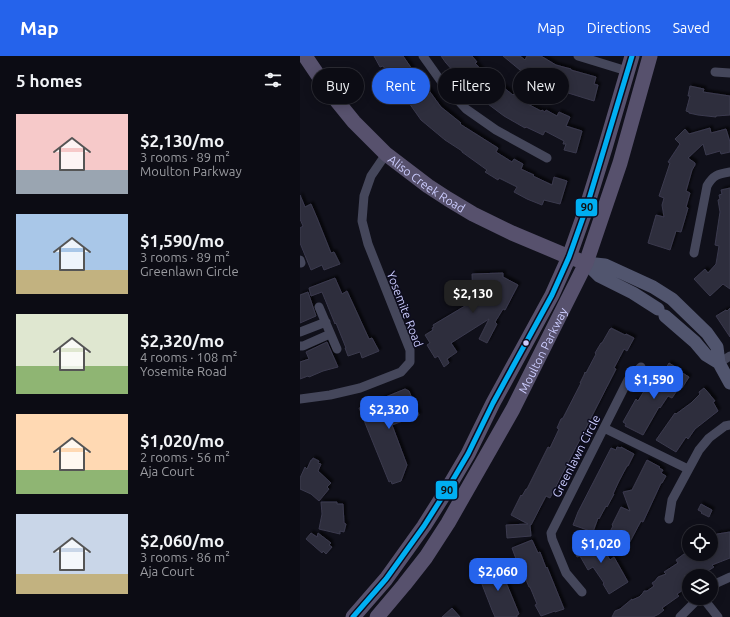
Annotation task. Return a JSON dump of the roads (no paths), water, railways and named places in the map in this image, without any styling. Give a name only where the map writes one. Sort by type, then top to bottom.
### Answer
[{"type":"main road","name":"Aliso Creek Road","points":[[305,56],[328,90],[354,122],[386,154],[428,186],[473,214],[512,233],[586,263]]},
{"type":"main road","name":"Moulton Parkway","points":[[354,617],[386,579],[424,526],[448,488],[468,454],[493,403],[552,295],[569,257],[599,169],[632,56]]},
{"type":"main road","name":"Moulton Parkway","points":[[377,617],[426,556],[448,523],[513,409],[586,263],[620,163],[650,56]]},
{"type":"main road","points":[[448,523],[445,515],[446,511],[470,469],[468,454]]},
{"type":"street","points":[[423,56],[443,84],[466,109],[496,130],[547,158]]},
{"type":"street","points":[[578,56],[628,71]]},
{"type":"street","points":[[715,72],[730,73]]},
{"type":"street","name":"Yosemite Road","points":[[300,399],[330,395],[360,388],[401,372],[410,362],[410,350],[368,244],[362,221],[364,196],[371,176],[386,154]]},
{"type":"street","points":[[694,253],[707,186],[712,178],[720,174],[730,172]]},
{"type":"street","name":"Aliso Creek Road","points":[[586,263],[599,276],[633,293],[662,312],[695,342],[706,355],[724,359]]},
{"type":"street","name":"Aliso Creek Road","points":[[586,263],[605,265],[653,287],[672,299],[707,333],[717,347],[724,359],[730,383]]},
{"type":"street","points":[[319,307],[337,349]]},
{"type":"street","points":[[300,332],[326,322]]},
{"type":"street","points":[[300,346],[330,334]]},
{"type":"street","name":"Greenlawn Circle","points":[[582,592],[566,573],[550,533],[628,380],[641,367]]},
{"type":"street","points":[[669,519],[672,500],[699,450],[709,438],[725,426],[730,425]]},
{"type":"street","points":[[604,428],[688,469]]},
{"type":"street","points":[[718,583],[730,577]]},
{"type":"street","points":[[680,617],[692,605]]},
{"type":"street","points":[[709,605],[718,617]]}]
